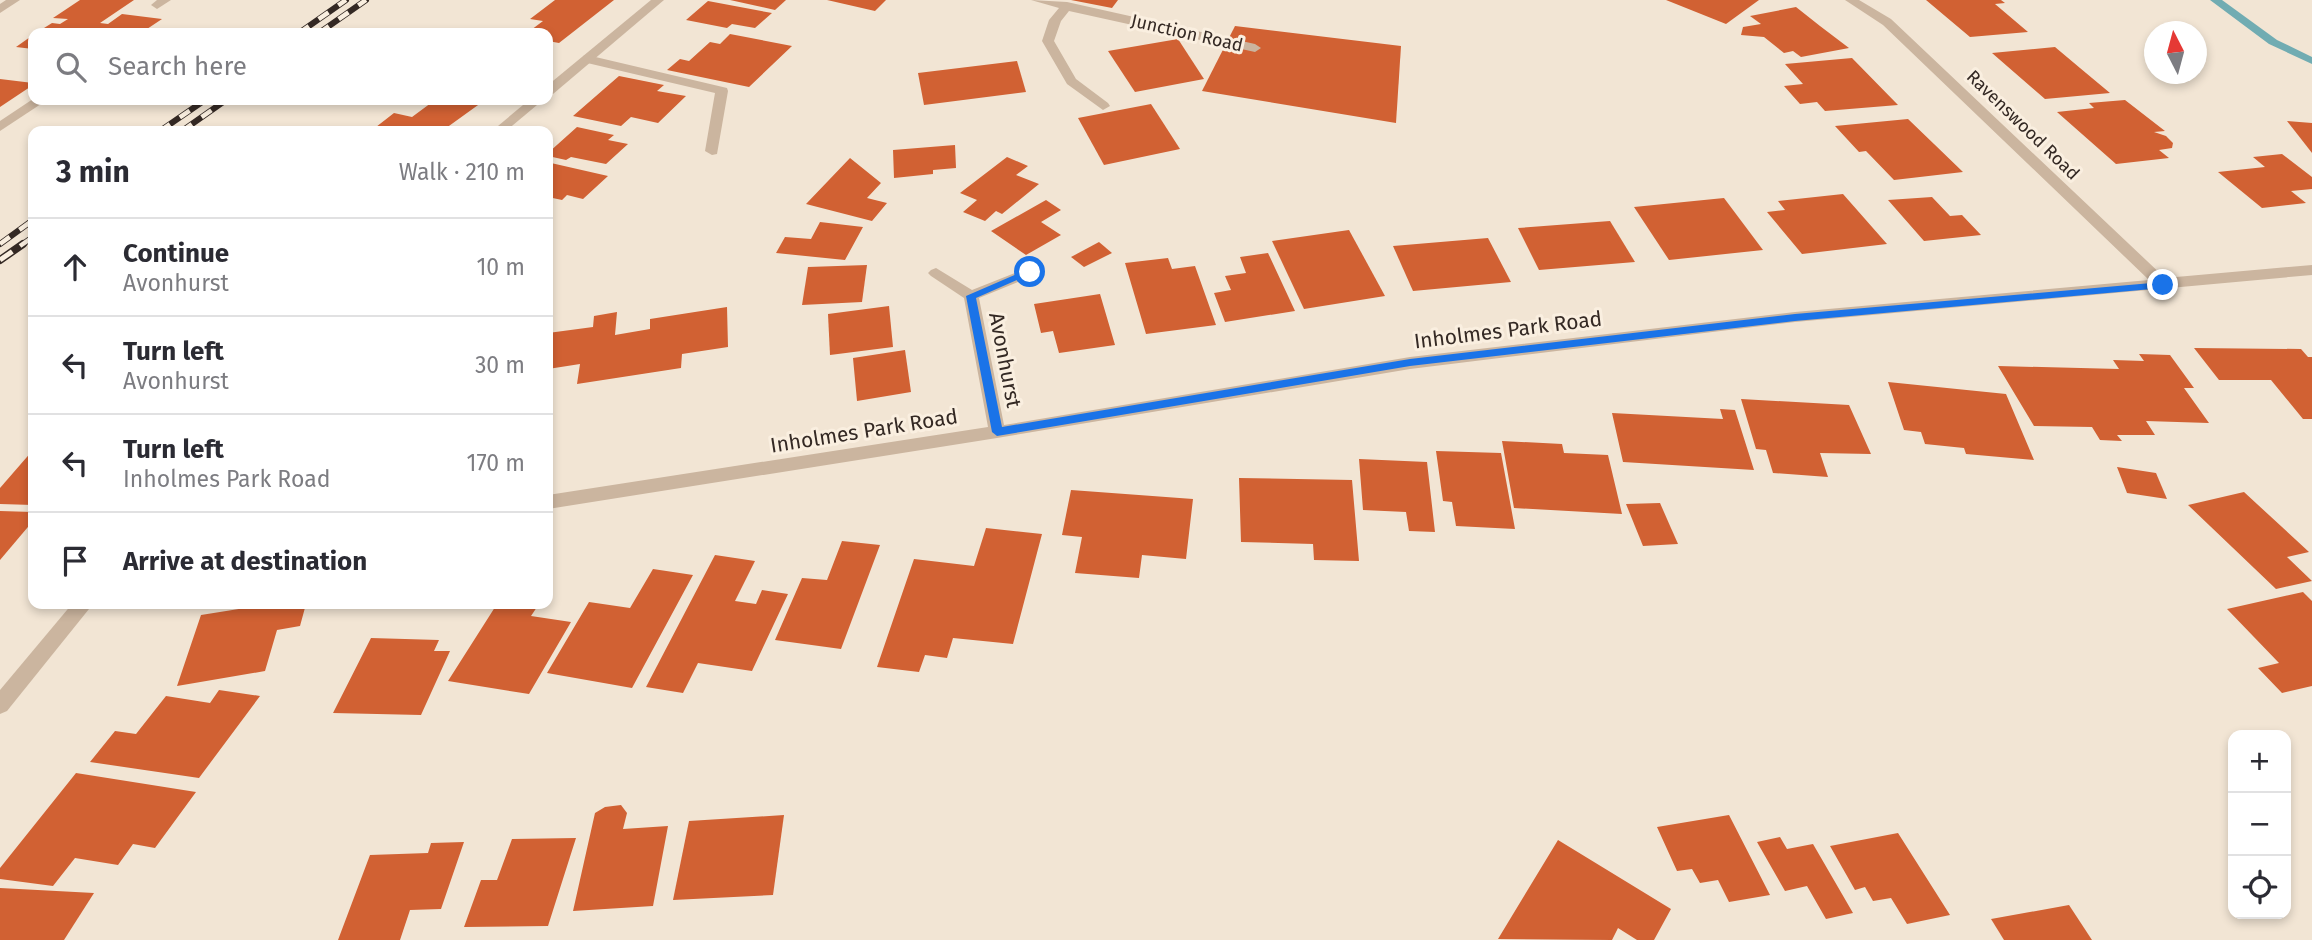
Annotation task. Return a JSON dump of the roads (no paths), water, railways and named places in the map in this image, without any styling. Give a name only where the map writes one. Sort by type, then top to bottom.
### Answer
[{"type":"street","points":[[0,9],[14,0]]},
{"type":"street","points":[[553,87],[659,0]]},
{"type":"street","name":"Junction Road","points":[[1037,0],[1255,48]]},
{"type":"street","name":"Ravenswood Road","points":[[1852,0],[1887,22],[2163,285]]},
{"type":"street","points":[[1067,6],[1055,20],[1048,41],[1071,81],[1103,106]]},
{"type":"street","points":[[587,59],[722,91],[712,151]]},
{"type":"street","points":[[0,127],[33,105]]},
{"type":"street","points":[[504,126],[531,105]]},
{"type":"street","name":"Inholmes Park Road","points":[[553,501],[997,432],[1424,361],[1795,317],[2312,270]]},
{"type":"street","name":"Avonhurst","points":[[971,296],[1030,272]]},
{"type":"street","name":"Avonhurst","points":[[936,273],[971,296],[997,432]]},
{"type":"street","points":[[0,705],[79,609]]},
{"type":"waterway","points":[[2215,0],[2273,42],[2312,61]]},
{"type":"railway","points":[[306,28],[346,0]]},
{"type":"railway","points":[[326,28],[366,0]]},
{"type":"railway","points":[[167,126],[198,105]]},
{"type":"railway","points":[[189,126],[219,105]]},
{"type":"railway","points":[[0,244],[28,224]]},
{"type":"railway","points":[[20,246],[28,240]]},
{"type":"railway","points":[[0,260],[23,244]]}]
